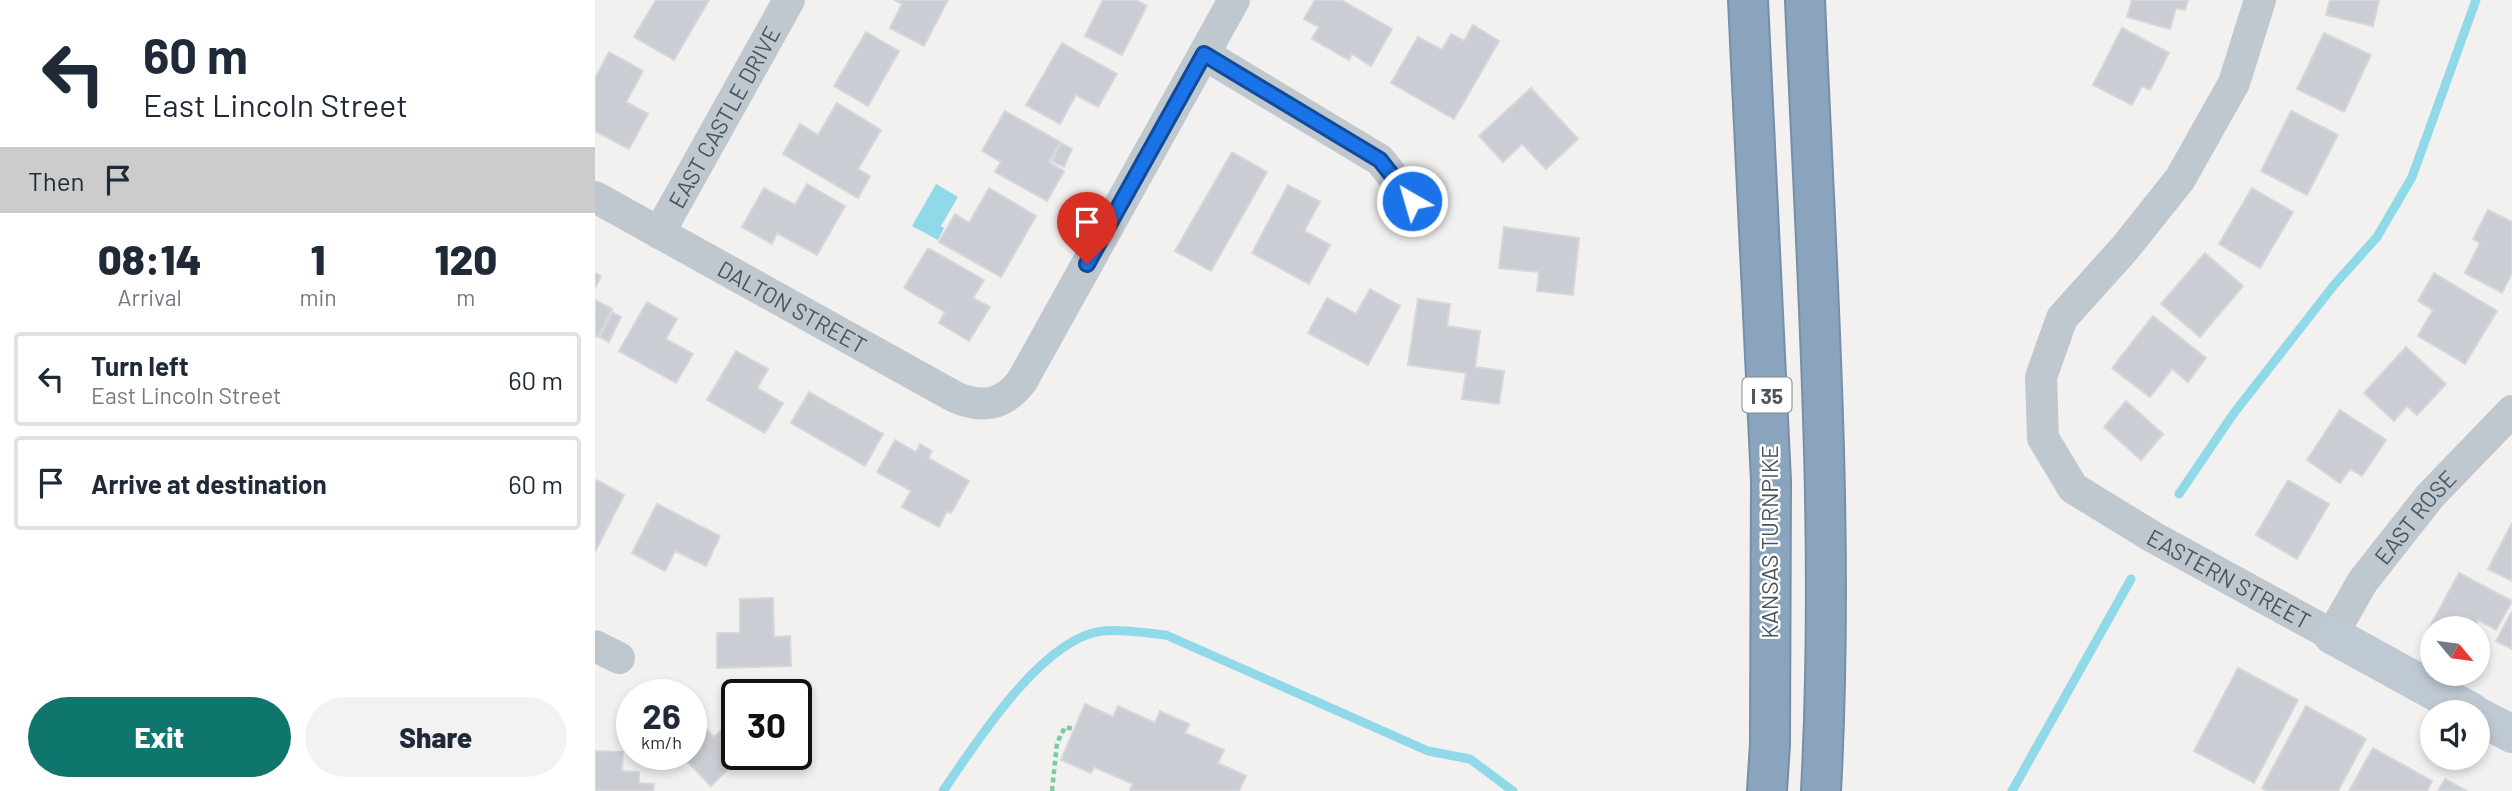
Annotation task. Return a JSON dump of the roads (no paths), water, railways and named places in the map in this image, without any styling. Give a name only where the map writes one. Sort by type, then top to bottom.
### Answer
[{"type":"highway","name":"KANSAS TURNPIKE","points":[[1748,0],[1771,481],[1770,730],[1767,791]]},
{"type":"highway","name":"I 35","points":[[1805,0],[1826,483],[1824,741],[1821,791]]},
{"type":"street","name":"EAST CASTLE DRIVE","points":[[659,233],[789,0]]},
{"type":"street","points":[[1234,0],[1204,54],[1380,160],[1412,201]]},
{"type":"street","name":"EASTERN STREET","points":[[2260,0],[2234,83],[2180,179],[2125,248],[2063,318],[2041,377],[2043,438],[2073,488],[2153,537],[2450,700]]},
{"type":"street","name":"DALTON STREET","points":[[595,197],[955,397],[976,404],[992,404],[1008,396],[1022,381],[1204,54]]},
{"type":"street","name":"EAST ROSE","points":[[2332,635],[2363,580],[2430,496],[2512,411]]},
{"type":"street","points":[[2490,722],[2512,734]]},
{"type":"water","points":[[936,184],[958,197],[941,226],[944,228],[938,240],[912,226]]},
{"type":"waterway","points":[[2179,494],[2234,413],[2334,285],[2377,237],[2412,177],[2476,0]]},
{"type":"waterway","points":[[2012,791],[2131,579]]},
{"type":"waterway","points":[[943,791],[992,721],[1034,672],[1079,638],[1102,631],[1118,630],[1166,635],[1428,751],[1470,759],[1513,791]]}]
